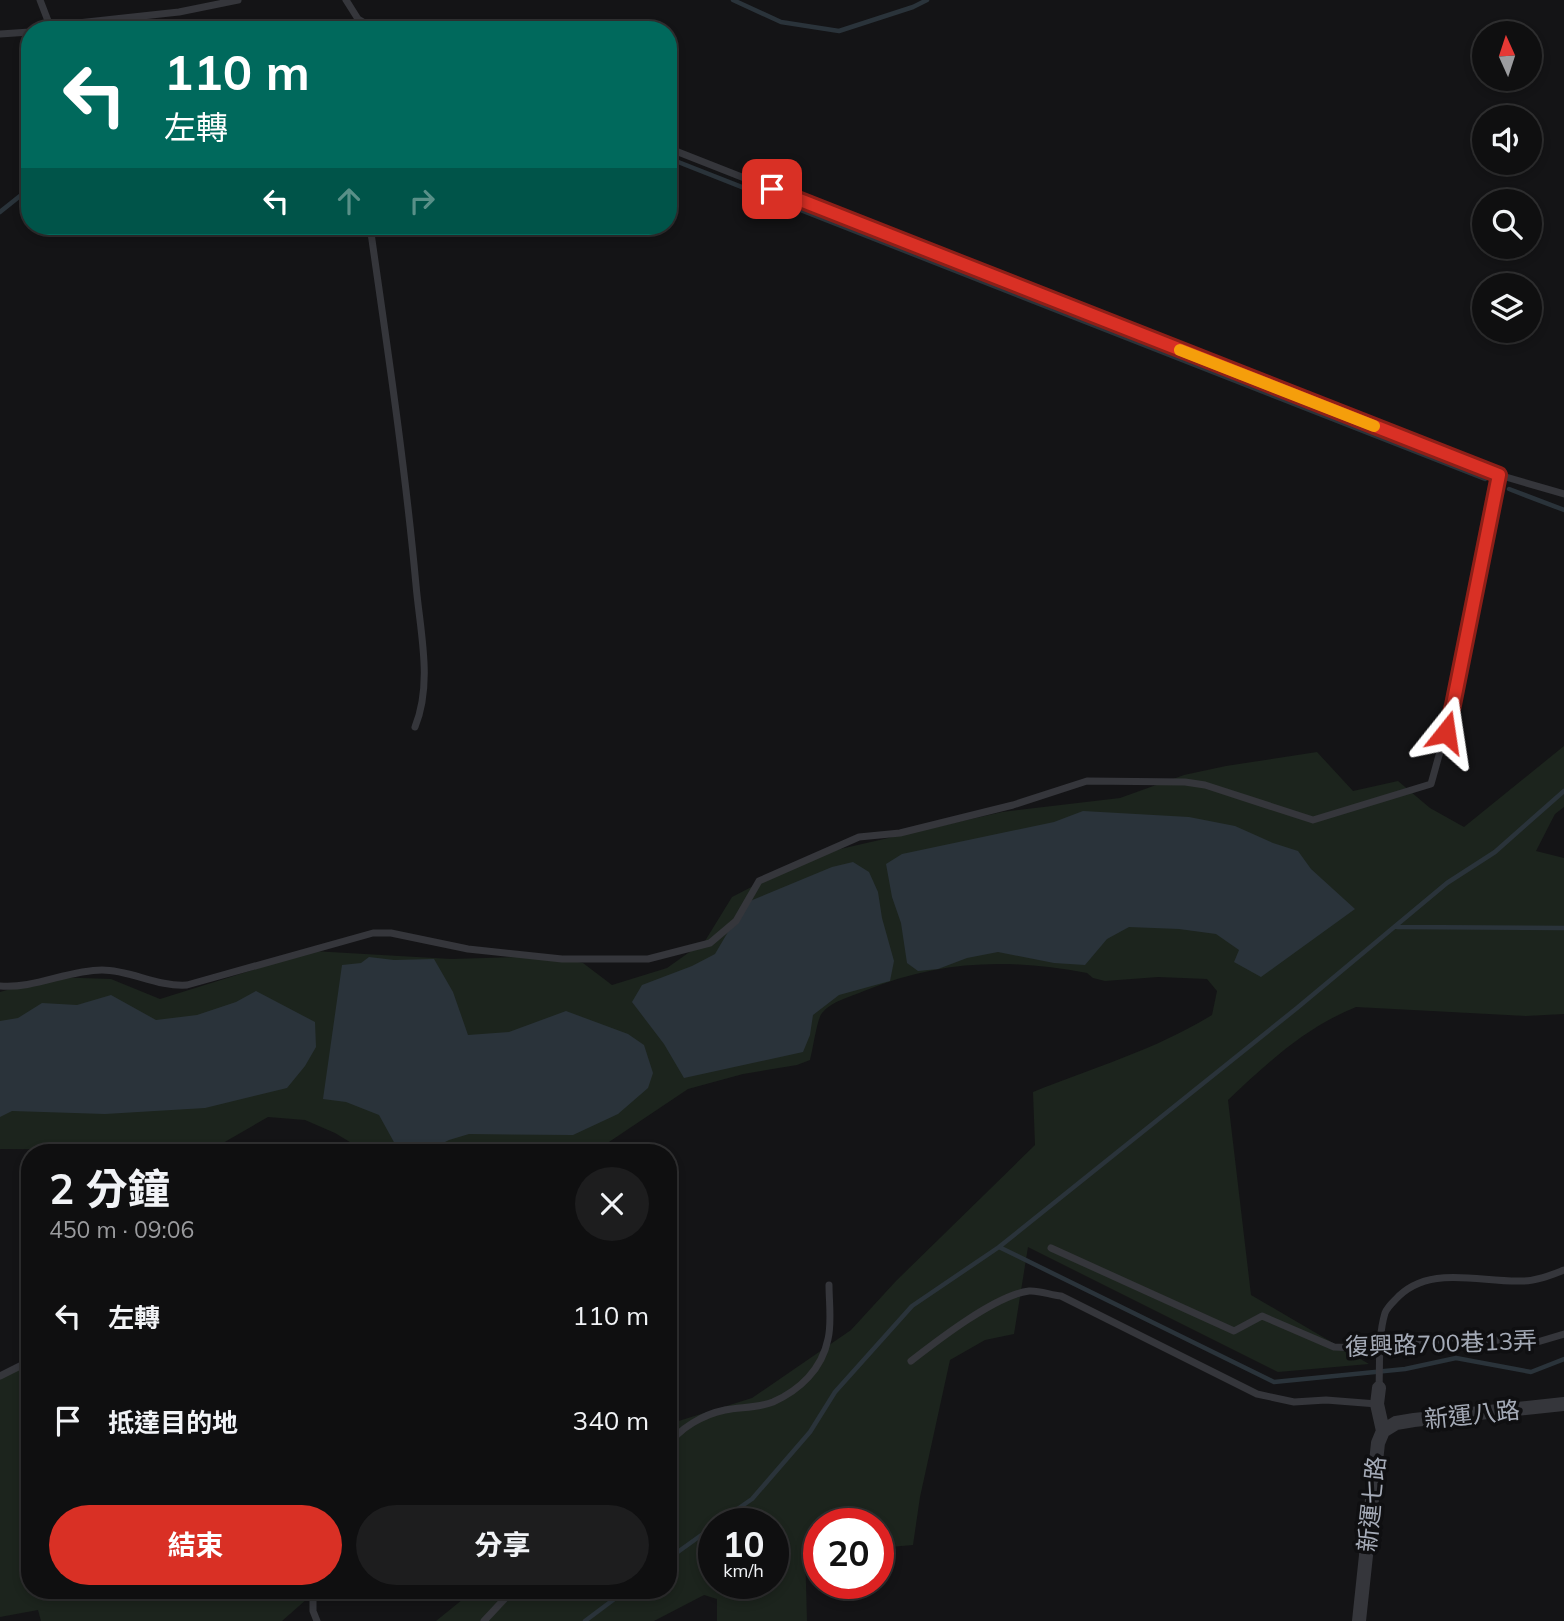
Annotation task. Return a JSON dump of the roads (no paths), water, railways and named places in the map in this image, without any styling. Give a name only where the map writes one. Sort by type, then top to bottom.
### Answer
[{"type":"street","name":"新運七路","points":[[1359,1621],[1377,1443],[1383,1431],[1377,1404],[1379,1388]]},
{"type":"street","name":"新運八路","points":[[1383,1431],[1396,1423],[1414,1420],[1564,1404]]},
{"type":"lane","points":[[40,0],[48,21]]},
{"type":"lane","points":[[96,21],[179,12],[238,0]]},
{"type":"lane","points":[[346,0],[361,21]]},
{"type":"lane","points":[[0,34],[21,33]]},
{"type":"lane","points":[[677,152],[1499,475],[1564,494]]},
{"type":"lane","points":[[371,235],[410,517],[420,621],[425,690],[423,709],[415,727]]},
{"type":"lane","points":[[0,986],[100,970],[120,971],[173,986],[187,985],[373,933],[391,933],[468,949],[562,959],[648,959],[710,943],[736,921],[759,881],[859,837],[900,834],[1013,805],[1074,783],[1185,782],[1205,785],[1313,820],[1415,791],[1431,784],[1453,705],[1499,475]]},
{"type":"lane","name":"復興路700巷13弄","points":[[1051,1248],[1234,1331],[1262,1316],[1334,1347],[1380,1349],[1458,1337],[1534,1343],[1564,1334]]},
{"type":"lane","points":[[1379,1388],[1385,1310],[1403,1291],[1434,1279],[1454,1276],[1500,1282],[1526,1281],[1564,1269]]},
{"type":"lane","points":[[677,1436],[705,1417],[724,1410],[773,1402],[813,1375],[829,1338],[829,1285]]},
{"type":"lane","points":[[911,1361],[998,1301],[1029,1291],[1061,1296],[1257,1394],[1294,1402],[1326,1400],[1377,1404]]},
{"type":"lane","points":[[0,1376],[21,1366]]},
{"type":"lane","points":[[313,1599],[313,1611],[317,1621]]},
{"type":"lane","points":[[484,1621],[505,1599]]},
{"type":"waterway","points":[[733,0],[781,22],[839,31],[927,0]]},
{"type":"waterway","points":[[677,162],[1485,479]]},
{"type":"waterway","points":[[0,212],[21,195]]},
{"type":"waterway","points":[[1509,489],[1564,510]]},
{"type":"waterway","points":[[999,1247],[1297,1008],[1447,883],[1495,852],[1564,791]]},
{"type":"waterway","points":[[1397,927],[1564,928]]},
{"type":"waterway","points":[[739,1508],[752,1499],[810,1432],[835,1392],[912,1306],[999,1247],[1274,1382],[1405,1369],[1456,1358],[1531,1372],[1564,1359]]},
{"type":"waterway","points":[[677,1553],[698,1537]]},
{"type":"waterway","points":[[585,1621],[614,1599]]}]
